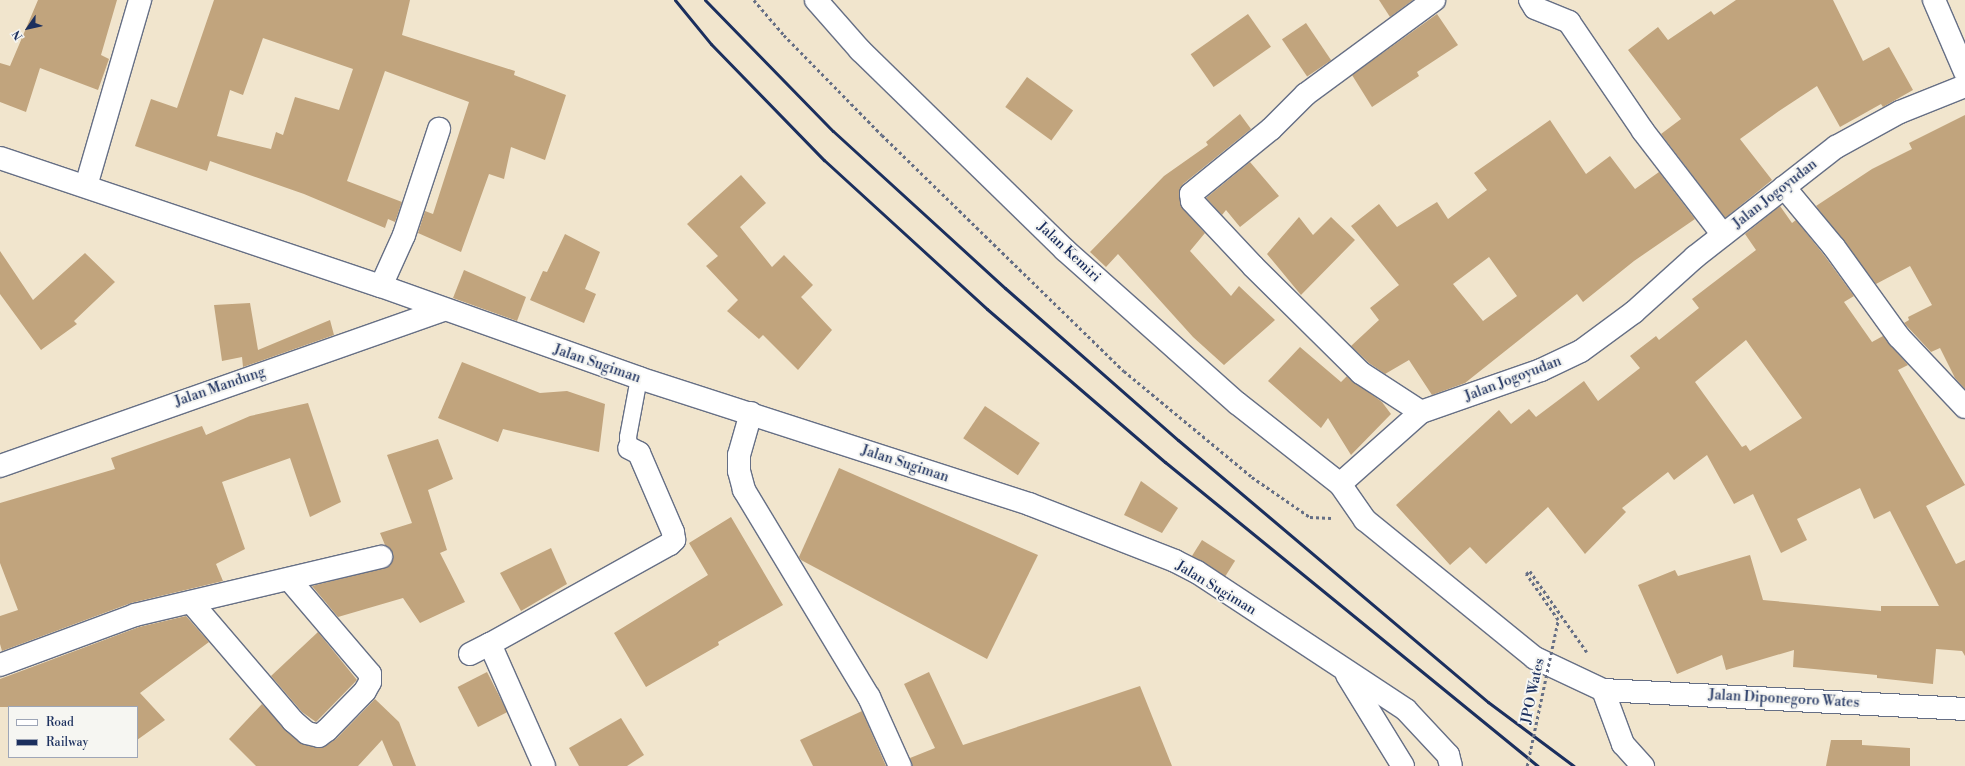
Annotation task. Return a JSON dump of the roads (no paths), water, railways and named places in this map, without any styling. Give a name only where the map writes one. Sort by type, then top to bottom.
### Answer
[{"type":"street","points":[[86,186],[140,0]]},
{"type":"street","name":"Jalan Kemiri","points":[[816,0],[860,50],[1065,250],[1237,403],[1340,484]]},
{"type":"street","points":[[1421,412],[1361,373],[1253,266],[1192,200],[1191,194],[1271,129],[1306,94],[1434,0]]},
{"type":"street","points":[[1530,0],[1535,8],[1569,22],[1643,131],[1723,235]]},
{"type":"street","points":[[1934,0],[1965,72]]},
{"type":"street","name":"Jalan Jogoyudan","points":[[1340,484],[1421,412],[1541,370],[1581,351],[1634,312],[1723,235],[1836,147],[1900,112],[1965,86]]},
{"type":"street","points":[[381,286],[404,235],[439,129]]},
{"type":"street","name":"Jalan Sugiman","points":[[0,158],[381,286],[442,310],[639,378],[1029,504],[1175,561],[1197,572],[1406,710],[1448,755],[1451,766]]},
{"type":"street","points":[[1784,187],[1834,247],[1899,337],[1965,407]]},
{"type":"street","name":"Jalan Mandung","points":[[0,466],[442,310]]},
{"type":"street","points":[[751,413],[739,455],[739,471],[744,490],[869,697],[900,766]]},
{"type":"street","points":[[470,654],[670,544],[674,540],[673,532],[639,453],[629,444]]},
{"type":"street","points":[[1340,484],[1365,520],[1535,658],[1603,690],[1623,744],[1643,766]]},
{"type":"street","points":[[0,665],[135,615],[381,557]]},
{"type":"street","points":[[191,602],[293,721],[307,733],[319,736],[327,730],[365,691],[370,682],[370,674],[289,579]]},
{"type":"street","points":[[490,644],[544,766]]},
{"type":"street","points":[[1344,670],[1403,766]]},
{"type":"street","name":"Jalan Diponegoro Wates","points":[[1603,690],[1965,709]]},
{"type":"lane","points":[[629,444],[639,378]]},
{"type":"railway","points":[[675,0],[711,44],[824,160],[987,309],[1165,462],[1538,766]]},
{"type":"railway","points":[[705,0],[833,131],[1005,288],[1178,440],[1488,702],[1574,766]]}]
